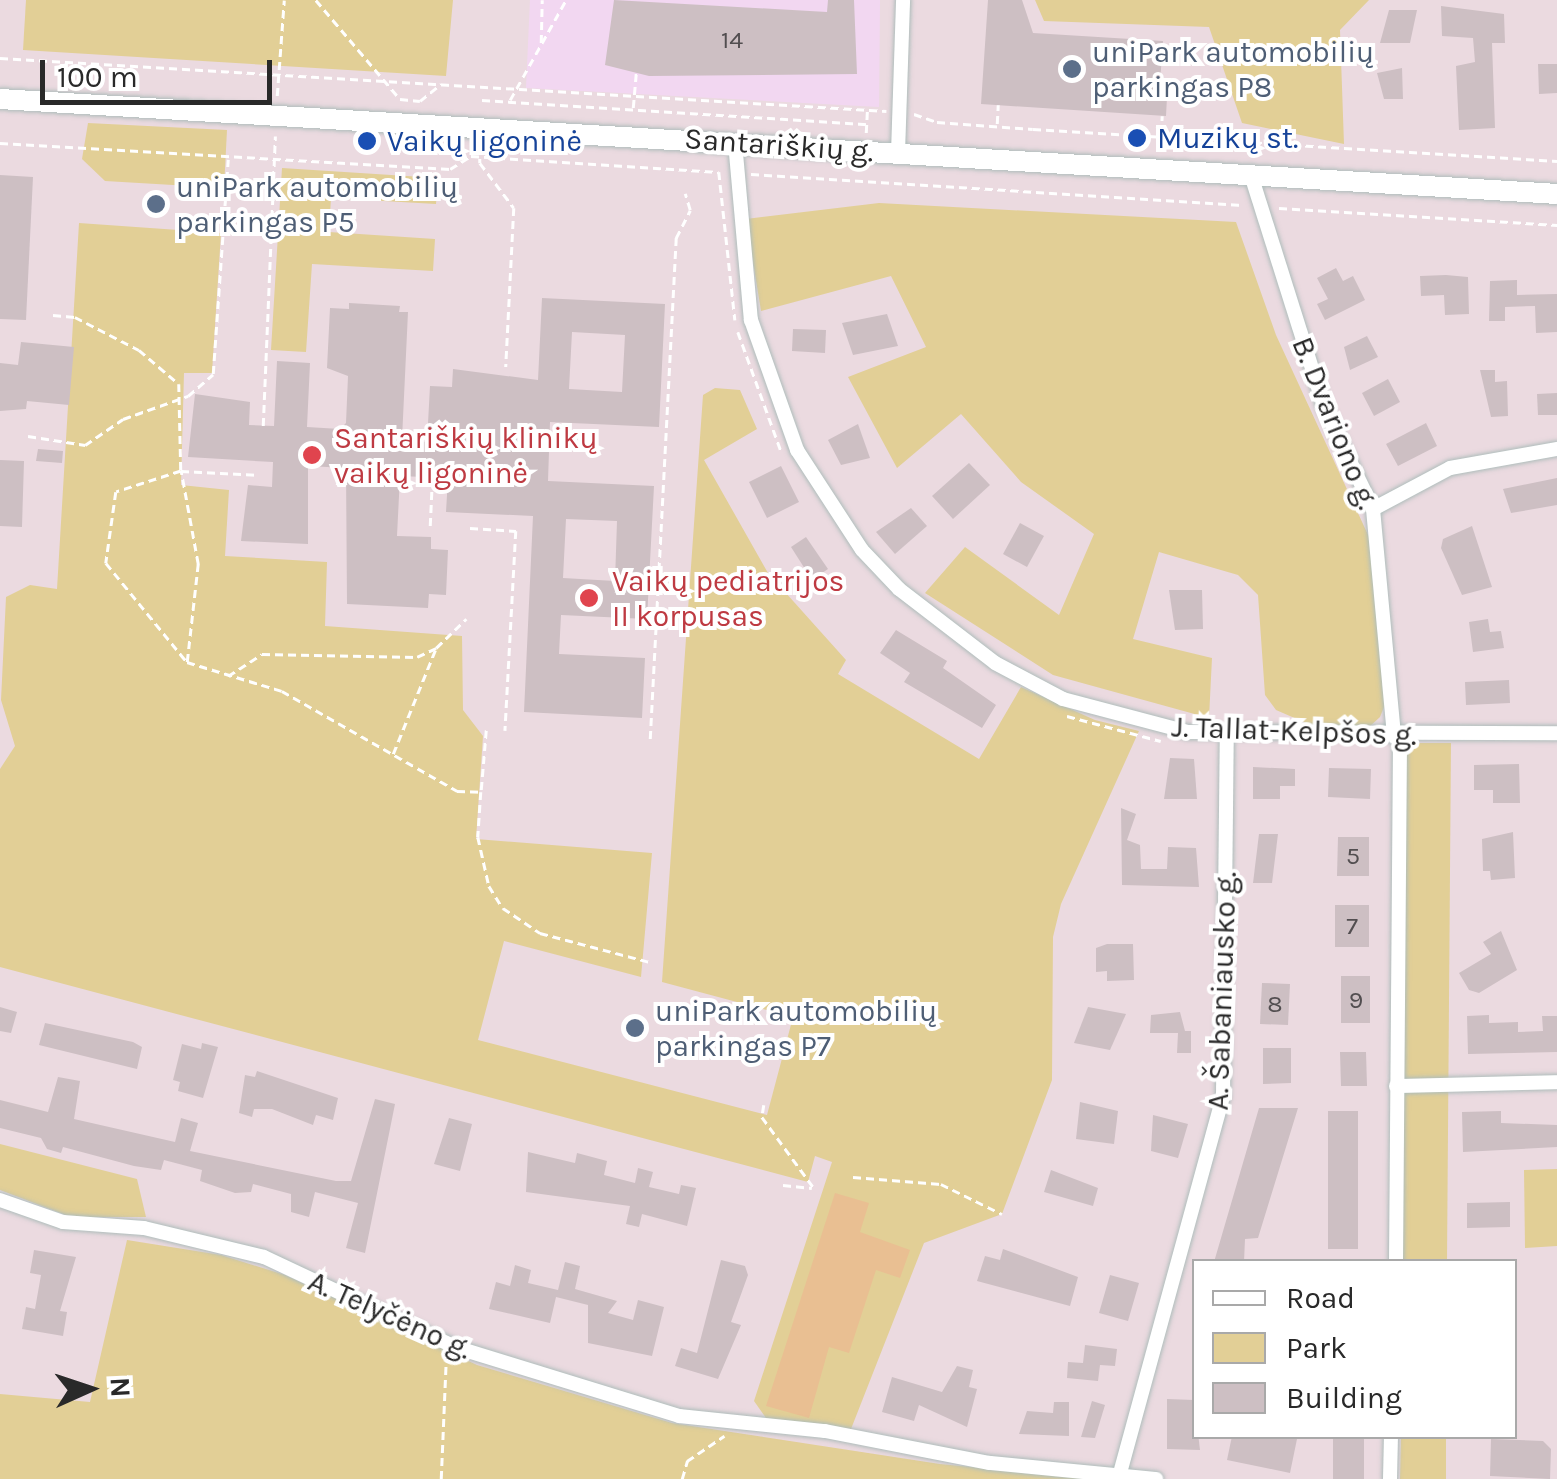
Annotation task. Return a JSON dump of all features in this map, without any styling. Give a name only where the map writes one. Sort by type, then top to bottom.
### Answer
[{"type":"main road","name":"Santariškių g.","points":[[0,99],[1557,194]]},
{"type":"street","points":[[898,153],[902,0]]},
{"type":"street","name":"J. Tallat-Kelpšos g.","points":[[734,142],[742,273],[763,366],[797,450],[862,550],[940,622],[1028,683],[1151,726],[1227,735],[1397,737],[1557,732]]},
{"type":"street","name":"B. Dvariono g.","points":[[1251,176],[1324,407],[1373,509],[1397,737],[1396,1259]]},
{"type":"street","points":[[1373,509],[1450,468],[1557,448]]},
{"type":"street","name":"A. Šabaniausko g.","points":[[1120,1473],[1223,1096],[1227,735]]},
{"type":"street","points":[[1396,1086],[1557,1082]]},
{"type":"street","name":"A. Telyčėno g.","points":[[0,1200],[63,1222],[144,1228],[264,1256],[445,1343],[643,1406],[736,1425],[783,1428],[990,1463],[1156,1479]]},
{"type":"street","points":[[1390,1479],[1392,1439]]},
{"type":"path","points":[[278,96],[284,0]]},
{"type":"path","points":[[316,0],[389,80],[400,99],[420,101],[442,83]]},
{"type":"path","points":[[540,45],[542,0]]},
{"type":"path","points":[[509,102],[566,0]]},
{"type":"path","points":[[0,58],[442,83],[634,100],[868,110]]},
{"type":"path","points":[[633,109],[636,70]]},
{"type":"path","points":[[482,100],[867,124]]},
{"type":"path","points":[[997,126],[998,106]]},
{"type":"path","points":[[900,112],[937,122],[1557,161]]},
{"type":"path","points":[[1161,137],[1162,116]]},
{"type":"path","points":[[263,426],[275,134]]},
{"type":"path","points":[[1226,141],[1226,156]]},
{"type":"path","points":[[0,143],[450,169],[480,156],[730,173]]},
{"type":"path","points":[[480,156],[514,208],[506,367]]},
{"type":"path","points":[[28,436],[85,445],[123,419],[182,399],[213,374],[228,158]]},
{"type":"path","points":[[719,172],[734,314],[746,362],[789,464]]},
{"type":"path","points":[[746,174],[1249,206]]},
{"type":"path","points":[[1223,193],[1223,204]]},
{"type":"path","points":[[650,739],[676,238],[690,210],[685,194]]},
{"type":"path","points":[[217,204],[225,204]]},
{"type":"path","points":[[1272,208],[1557,225]]},
{"type":"path","points":[[52,315],[75,317],[139,350],[179,384],[182,472],[198,564],[187,662]]},
{"type":"path","points":[[259,475],[182,472],[116,492],[106,563],[187,662],[282,692],[457,790],[481,792]]},
{"type":"path","points":[[430,526],[432,482]]},
{"type":"path","points":[[470,528],[516,531],[505,731]]},
{"type":"path","points":[[226,677],[262,654],[418,657],[436,648],[466,619]]},
{"type":"path","points":[[393,755],[436,648]]},
{"type":"path","points":[[1060,713],[1170,743]]},
{"type":"path","points":[[486,730],[478,837],[489,886],[503,908],[540,932],[650,962]]},
{"type":"path","points":[[764,1105],[762,1116],[814,1188],[783,1184]]},
{"type":"path","points":[[853,1177],[941,1184],[1002,1214]]},
{"type":"path","points":[[440,1479],[448,1408],[445,1343]]},
{"type":"path","points":[[682,1479],[687,1461],[736,1425]]},
{"type":"shaded area","points":[[530,0],[880,0],[879,107],[526,88]]},
{"type":"shaded area","points":[[835,1193],[869,1203],[860,1232],[910,1250],[900,1278],[876,1270],[849,1353],[829,1347],[809,1418],[766,1406]]},
{"type":"green space","points":[[26,0],[453,0],[446,76],[23,50]]},
{"type":"green space","points":[[1035,0],[1369,0],[1340,30],[1344,144],[1242,123],[1209,27],[1044,21]]},
{"type":"green space","points":[[88,123],[227,130],[224,188],[105,181],[82,159]]},
{"type":"green space","points":[[282,168],[438,178],[436,204],[331,198],[329,232],[435,239],[433,271],[312,264],[306,352],[271,350]]},
{"type":"green space","points":[[879,203],[1236,222],[1276,335],[1369,537],[1386,702],[1380,717],[1368,728],[1320,729],[1276,710],[1265,695],[1258,595],[1238,575],[1159,552],[1133,639],[1212,658],[1209,718],[1053,675],[925,593],[965,547],[1059,615],[1094,534],[1021,482],[961,414],[897,468],[848,377],[926,347],[891,276],[761,311],[746,219]]},
{"type":"green space","points":[[79,223],[221,233],[212,373],[184,373],[181,485],[229,490],[225,556],[327,562],[325,626],[462,636],[463,710],[483,736],[476,839],[652,853],[641,977],[504,941],[478,1040],[767,1115],[793,1017],[662,982],[703,395],[715,388],[740,390],[757,429],[704,460],[768,573],[846,660],[838,674],[979,759],[1021,687],[1095,720],[1139,731],[1061,904],[1053,937],[1052,1080],[1002,1214],[924,1243],[851,1429],[766,1418],[754,1401],[832,1162],[815,1156],[808,1182],[0,967],[0,769],[15,746],[1,700],[6,597],[30,585],[57,589]]},
{"type":"green space","points":[[1416,743],[1451,743],[1447,1259],[1402,1259],[1406,753]]},
{"type":"green space","points":[[0,1144],[137,1179],[146,1217],[71,1217],[0,1190]]},
{"type":"green space","points":[[1557,1169],[1557,1246],[1525,1248],[1524,1170]]},
{"type":"green space","points":[[127,1240],[221,1255],[285,1275],[477,1365],[672,1423],[940,1464],[1094,1479],[0,1479],[0,1394],[90,1402]]},
{"type":"green space","points":[[1401,1439],[1446,1439],[1446,1479],[1400,1479]]},
{"type":"building","points":[[614,0],[827,12],[828,0],[854,0],[857,74],[649,76],[605,65]]},
{"type":"building","name":"uniPark automobilių parkingas P8","points":[[988,0],[1022,0],[1033,33],[1163,41],[1159,97],[1167,97],[1166,116],[981,104]]},
{"type":"building","points":[[1441,6],[1504,14],[1505,43],[1492,43],[1495,128],[1459,130],[1456,66],[1475,62],[1473,38],[1442,36]]},
{"type":"building","points":[[1389,10],[1417,10],[1410,43],[1380,43]]},
{"type":"building","points":[[1538,64],[1557,64],[1557,93],[1539,94]]},
{"type":"building","points":[[1402,68],[1403,99],[1384,99],[1377,73]]},
{"type":"building","points":[[0,175],[33,177],[26,320],[0,319]]},
{"type":"building","points":[[1336,268],[1343,281],[1353,276],[1365,300],[1325,320],[1317,304],[1328,299],[1317,278]]},
{"type":"building","points":[[1420,276],[1468,277],[1469,314],[1445,315],[1444,295],[1421,296]]},
{"type":"building","points":[[1517,280],[1517,295],[1557,294],[1557,332],[1536,333],[1535,306],[1505,307],[1505,321],[1489,321],[1490,281]]},
{"type":"building","points":[[542,298],[665,304],[659,427],[550,422],[548,481],[654,486],[647,619],[561,615],[559,654],[645,658],[642,718],[524,712],[533,516],[446,512],[448,478],[400,476],[397,536],[431,537],[431,549],[448,550],[446,595],[429,594],[428,608],[347,604],[346,468],[308,466],[308,544],[241,541],[248,485],[272,487],[273,462],[188,457],[195,394],[250,402],[249,425],[274,426],[277,361],[310,363],[307,427],[340,429],[346,423],[348,376],[327,368],[330,308],[349,309],[349,303],[400,306],[399,312],[408,312],[402,439],[427,442],[430,386],[452,387],[453,369],[538,380]],"holes":[[[572,332],[625,335],[622,392],[569,389]],[[566,519],[617,521],[615,581],[563,578]]]},
{"type":"building","points":[[887,314],[898,346],[853,355],[842,323]]},
{"type":"building","points":[[793,329],[826,330],[825,353],[792,351]]},
{"type":"building","points":[[1367,336],[1378,357],[1350,370],[1344,347]]},
{"type":"building","points":[[21,342],[74,347],[69,405],[27,401],[26,409],[0,411],[0,363],[18,365]]},
{"type":"building","points":[[1480,370],[1495,370],[1495,382],[1507,381],[1508,416],[1491,417]]},
{"type":"building","points":[[1388,379],[1400,402],[1374,416],[1362,393]]},
{"type":"building","points":[[1557,393],[1557,415],[1538,415],[1537,394]]},
{"type":"building","points":[[1426,423],[1437,446],[1398,466],[1386,444]]},
{"type":"building","points":[[858,424],[870,458],[841,465],[828,440]]},
{"type":"building","points":[[38,449],[63,451],[62,463],[36,461]]},
{"type":"building","points":[[0,460],[24,461],[22,527],[0,526]]},
{"type":"building","points":[[969,463],[990,485],[953,519],[932,496]]},
{"type":"building","points":[[781,466],[799,502],[767,518],[749,482]]},
{"type":"building","points":[[1557,478],[1557,505],[1511,513],[1503,489]]},
{"type":"building","points":[[911,508],[927,526],[895,554],[876,532]]},
{"type":"building","points":[[1020,523],[1044,536],[1027,567],[1003,554]]},
{"type":"building","points":[[1472,526],[1492,587],[1462,595],[1441,548],[1443,539]]},
{"type":"building","points":[[806,537],[828,569],[812,580],[791,547]]},
{"type":"building","points":[[1169,590],[1202,590],[1203,629],[1175,630]]},
{"type":"building","points":[[1488,619],[1490,632],[1501,631],[1504,648],[1473,652],[1469,622]]},
{"type":"building","points":[[896,630],[947,661],[943,668],[996,705],[982,728],[904,682],[910,673],[880,653]]},
{"type":"building","points":[[1509,680],[1510,703],[1466,705],[1465,682]]},
{"type":"building","points":[[1170,758],[1194,759],[1197,799],[1164,799]]},
{"type":"building","points":[[1519,764],[1520,803],[1493,803],[1493,790],[1474,790],[1474,765]]},
{"type":"building","points":[[1253,767],[1295,769],[1295,786],[1280,786],[1280,799],[1253,799]]},
{"type":"building","points":[[1329,768],[1371,769],[1370,799],[1328,797]]},
{"type":"building","points":[[1121,808],[1136,814],[1127,840],[1140,845],[1141,869],[1167,869],[1168,847],[1196,848],[1199,887],[1122,885]]},
{"type":"building","points":[[1513,832],[1515,878],[1491,880],[1490,871],[1483,871],[1482,839]]},
{"type":"building","points":[[1259,834],[1278,834],[1272,883],[1253,883]]},
{"type":"building","points":[[1338,837],[1369,837],[1369,876],[1337,876]]},
{"type":"building","points":[[1335,905],[1369,905],[1369,947],[1335,947]]},
{"type":"building","points":[[1501,931],[1517,970],[1479,993],[1469,990],[1459,973],[1491,954],[1483,942]]},
{"type":"building","points":[[1133,944],[1134,980],[1107,981],[1107,971],[1096,972],[1096,948]]},
{"type":"building","points":[[1341,976],[1370,976],[1370,1023],[1341,1023]]},
{"type":"building","points":[[1262,983],[1290,984],[1288,1025],[1260,1024]]},
{"type":"building","points":[[0,1007],[17,1012],[11,1033],[0,1031]]},
{"type":"building","points":[[1088,1007],[1126,1014],[1110,1050],[1074,1043]]},
{"type":"building","points":[[1180,1012],[1185,1031],[1191,1031],[1191,1053],[1177,1053],[1178,1033],[1150,1033],[1151,1015]]},
{"type":"building","points":[[1489,1015],[1489,1023],[1518,1022],[1518,1032],[1543,1031],[1542,1016],[1557,1016],[1557,1052],[1468,1054],[1467,1016]]},
{"type":"building","points":[[45,1023],[133,1042],[142,1047],[137,1069],[39,1045]]},
{"type":"building","points":[[202,1043],[218,1047],[203,1098],[178,1091],[180,1082],[173,1080],[182,1044],[201,1049]]},
{"type":"building","points":[[1263,1048],[1291,1048],[1291,1083],[1263,1084]]},
{"type":"building","points":[[1340,1052],[1366,1052],[1367,1086],[1341,1086]]},
{"type":"building","points":[[257,1071],[338,1098],[333,1120],[316,1115],[313,1125],[272,1109],[254,1109],[252,1117],[239,1113],[245,1075],[255,1077]]},
{"type":"building","points":[[58,1077],[80,1081],[74,1119],[175,1142],[181,1118],[198,1123],[190,1151],[336,1181],[351,1181],[375,1099],[395,1104],[365,1253],[346,1248],[358,1203],[315,1192],[309,1217],[291,1212],[291,1194],[253,1184],[251,1192],[235,1193],[200,1181],[202,1170],[164,1160],[161,1170],[134,1166],[63,1147],[61,1153],[47,1149],[41,1138],[0,1128],[0,1100],[48,1112]]},
{"type":"building","points":[[1080,1102],[1118,1111],[1114,1144],[1076,1139]]},
{"type":"building","points":[[1259,1108],[1298,1108],[1258,1238],[1245,1239],[1244,1259],[1215,1259]]},
{"type":"building","points":[[1328,1111],[1358,1111],[1358,1249],[1328,1249]]},
{"type":"building","points":[[1501,1111],[1501,1123],[1557,1125],[1557,1147],[1463,1152],[1462,1112]]},
{"type":"building","points":[[1153,1115],[1188,1124],[1178,1158],[1151,1151]]},
{"type":"building","points":[[449,1118],[472,1124],[460,1171],[434,1164]]},
{"type":"building","points":[[528,1152],[575,1163],[577,1153],[607,1161],[604,1175],[635,1183],[638,1168],[653,1172],[649,1187],[679,1194],[681,1185],[696,1188],[687,1226],[642,1214],[639,1227],[626,1224],[630,1206],[526,1192]]},
{"type":"building","points":[[1051,1170],[1098,1188],[1093,1206],[1044,1192]]},
{"type":"building","points":[[1510,1202],[1510,1227],[1467,1228],[1467,1203]]},
{"type":"building","points":[[1003,1249],[1078,1277],[1070,1306],[977,1281],[985,1256],[1000,1260]]},
{"type":"building","points":[[34,1250],[76,1257],[60,1311],[67,1312],[63,1336],[22,1329],[26,1307],[35,1309],[41,1275],[30,1273]]},
{"type":"building","points":[[721,1260],[745,1266],[748,1275],[731,1322],[741,1325],[718,1379],[675,1366],[681,1348],[697,1353]]},
{"type":"building","points":[[565,1262],[580,1266],[575,1289],[617,1301],[608,1313],[633,1320],[638,1300],[664,1307],[652,1356],[588,1343],[588,1305],[556,1297],[550,1323],[489,1309],[496,1282],[510,1286],[515,1265],[531,1270],[528,1283],[558,1290]]},
{"type":"building","points":[[1110,1275],[1139,1283],[1128,1321],[1099,1313]]},
{"type":"building","points":[[1085,1345],[1117,1349],[1115,1366],[1100,1365],[1098,1381],[1067,1378],[1068,1362],[1083,1363]]},
{"type":"building","points":[[957,1366],[973,1370],[969,1387],[977,1389],[967,1427],[919,1405],[914,1421],[882,1412],[892,1377],[942,1392]]},
{"type":"building","points":[[1167,1399],[1192,1400],[1192,1439],[1199,1439],[1200,1450],[1167,1449]]},
{"type":"building","points":[[1092,1401],[1105,1405],[1095,1438],[1081,1437]]},
{"type":"building","points":[[1054,1402],[1069,1402],[1069,1436],[1019,1434],[1027,1411],[1053,1413]]},
{"type":"building","points":[[1231,1439],[1297,1439],[1290,1473],[1227,1460]]},
{"type":"building","points":[[1333,1439],[1364,1439],[1364,1479],[1333,1479]]},
{"type":"building","points":[[1491,1439],[1543,1441],[1551,1449],[1550,1479],[1490,1476]]},
{"type":"place","name":"uniPark automobilių parkingas P8","points":[[1072,69]]},
{"type":"place","name":"Muzikų st.","points":[[1137,138]]},
{"type":"place","name":"Vaikų ligoninė","points":[[367,141]]},
{"type":"place","name":"uniPark automobilių parkingas P5","points":[[156,204]]},
{"type":"place","name":"Santariškių klinikų vaikų ligoninė","points":[[312,455]]},
{"type":"place","name":"Vaikų pediatrijos II korpusas","points":[[589,598]]},
{"type":"place","name":"uniPark automobilių parkingas P7","points":[[635,1028]]}]
